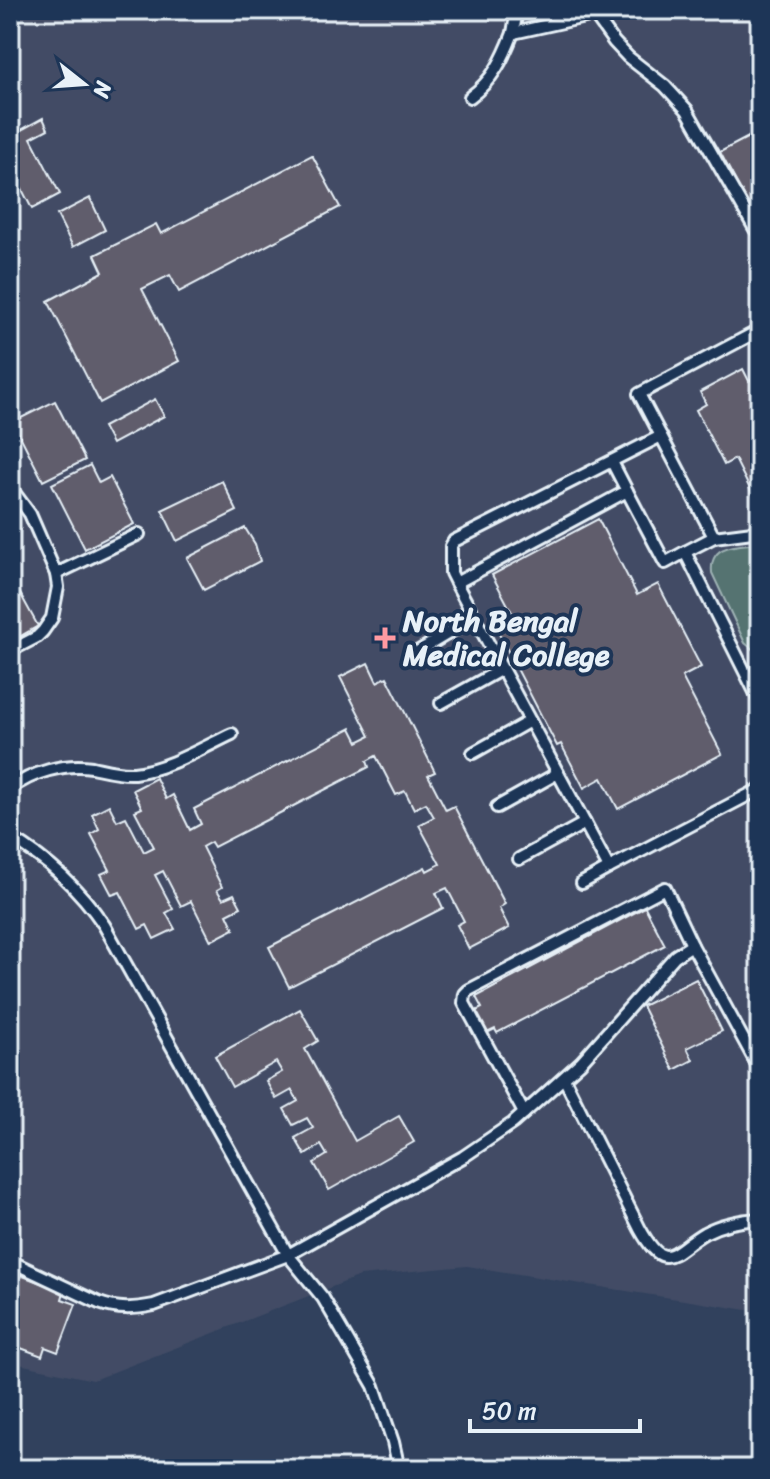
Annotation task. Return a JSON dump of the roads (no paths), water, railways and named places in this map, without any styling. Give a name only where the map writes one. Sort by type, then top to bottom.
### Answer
[{"type":"lane","points":[[470,97],[494,74],[513,33],[517,10]]},
{"type":"lane","points":[[513,33],[593,12],[628,57],[665,86],[687,110],[760,233]]},
{"type":"lane","points":[[714,537],[639,394],[760,330]]},
{"type":"lane","points":[[609,868],[451,573],[451,546],[454,541],[661,436]]},
{"type":"lane","points":[[612,462],[665,563],[714,537],[760,531]]},
{"type":"lane","points":[[10,487],[30,514],[56,574],[56,602],[48,625],[37,637],[10,651]]},
{"type":"lane","points":[[456,583],[627,491]]},
{"type":"lane","points":[[56,574],[139,534]]},
{"type":"lane","points":[[685,552],[757,686],[760,702]]},
{"type":"lane","points":[[417,652],[474,618]]},
{"type":"lane","points":[[441,703],[502,669]]},
{"type":"lane","points":[[473,753],[530,721]]},
{"type":"lane","points":[[10,789],[30,777],[60,767],[88,767],[125,773],[146,770],[172,762],[232,734]]},
{"type":"lane","points":[[497,807],[558,773]]},
{"type":"lane","points":[[582,883],[760,789]]},
{"type":"lane","points":[[519,859],[585,823]]},
{"type":"lane","points":[[10,837],[71,883],[104,925],[288,1255],[323,1298],[374,1386],[399,1469]]},
{"type":"lane","points":[[524,1113],[464,1003],[467,991],[665,888],[692,945],[760,1070]]},
{"type":"lane","points":[[10,1261],[99,1303],[136,1309],[288,1255],[463,1157],[513,1123],[581,1062],[675,956],[692,945]]},
{"type":"lane","points":[[564,1078],[653,1249],[672,1256],[703,1234],[724,1225],[760,1219]]},
{"type":"place","name":"North Bengal Medical College","points":[[385,638]]}]
